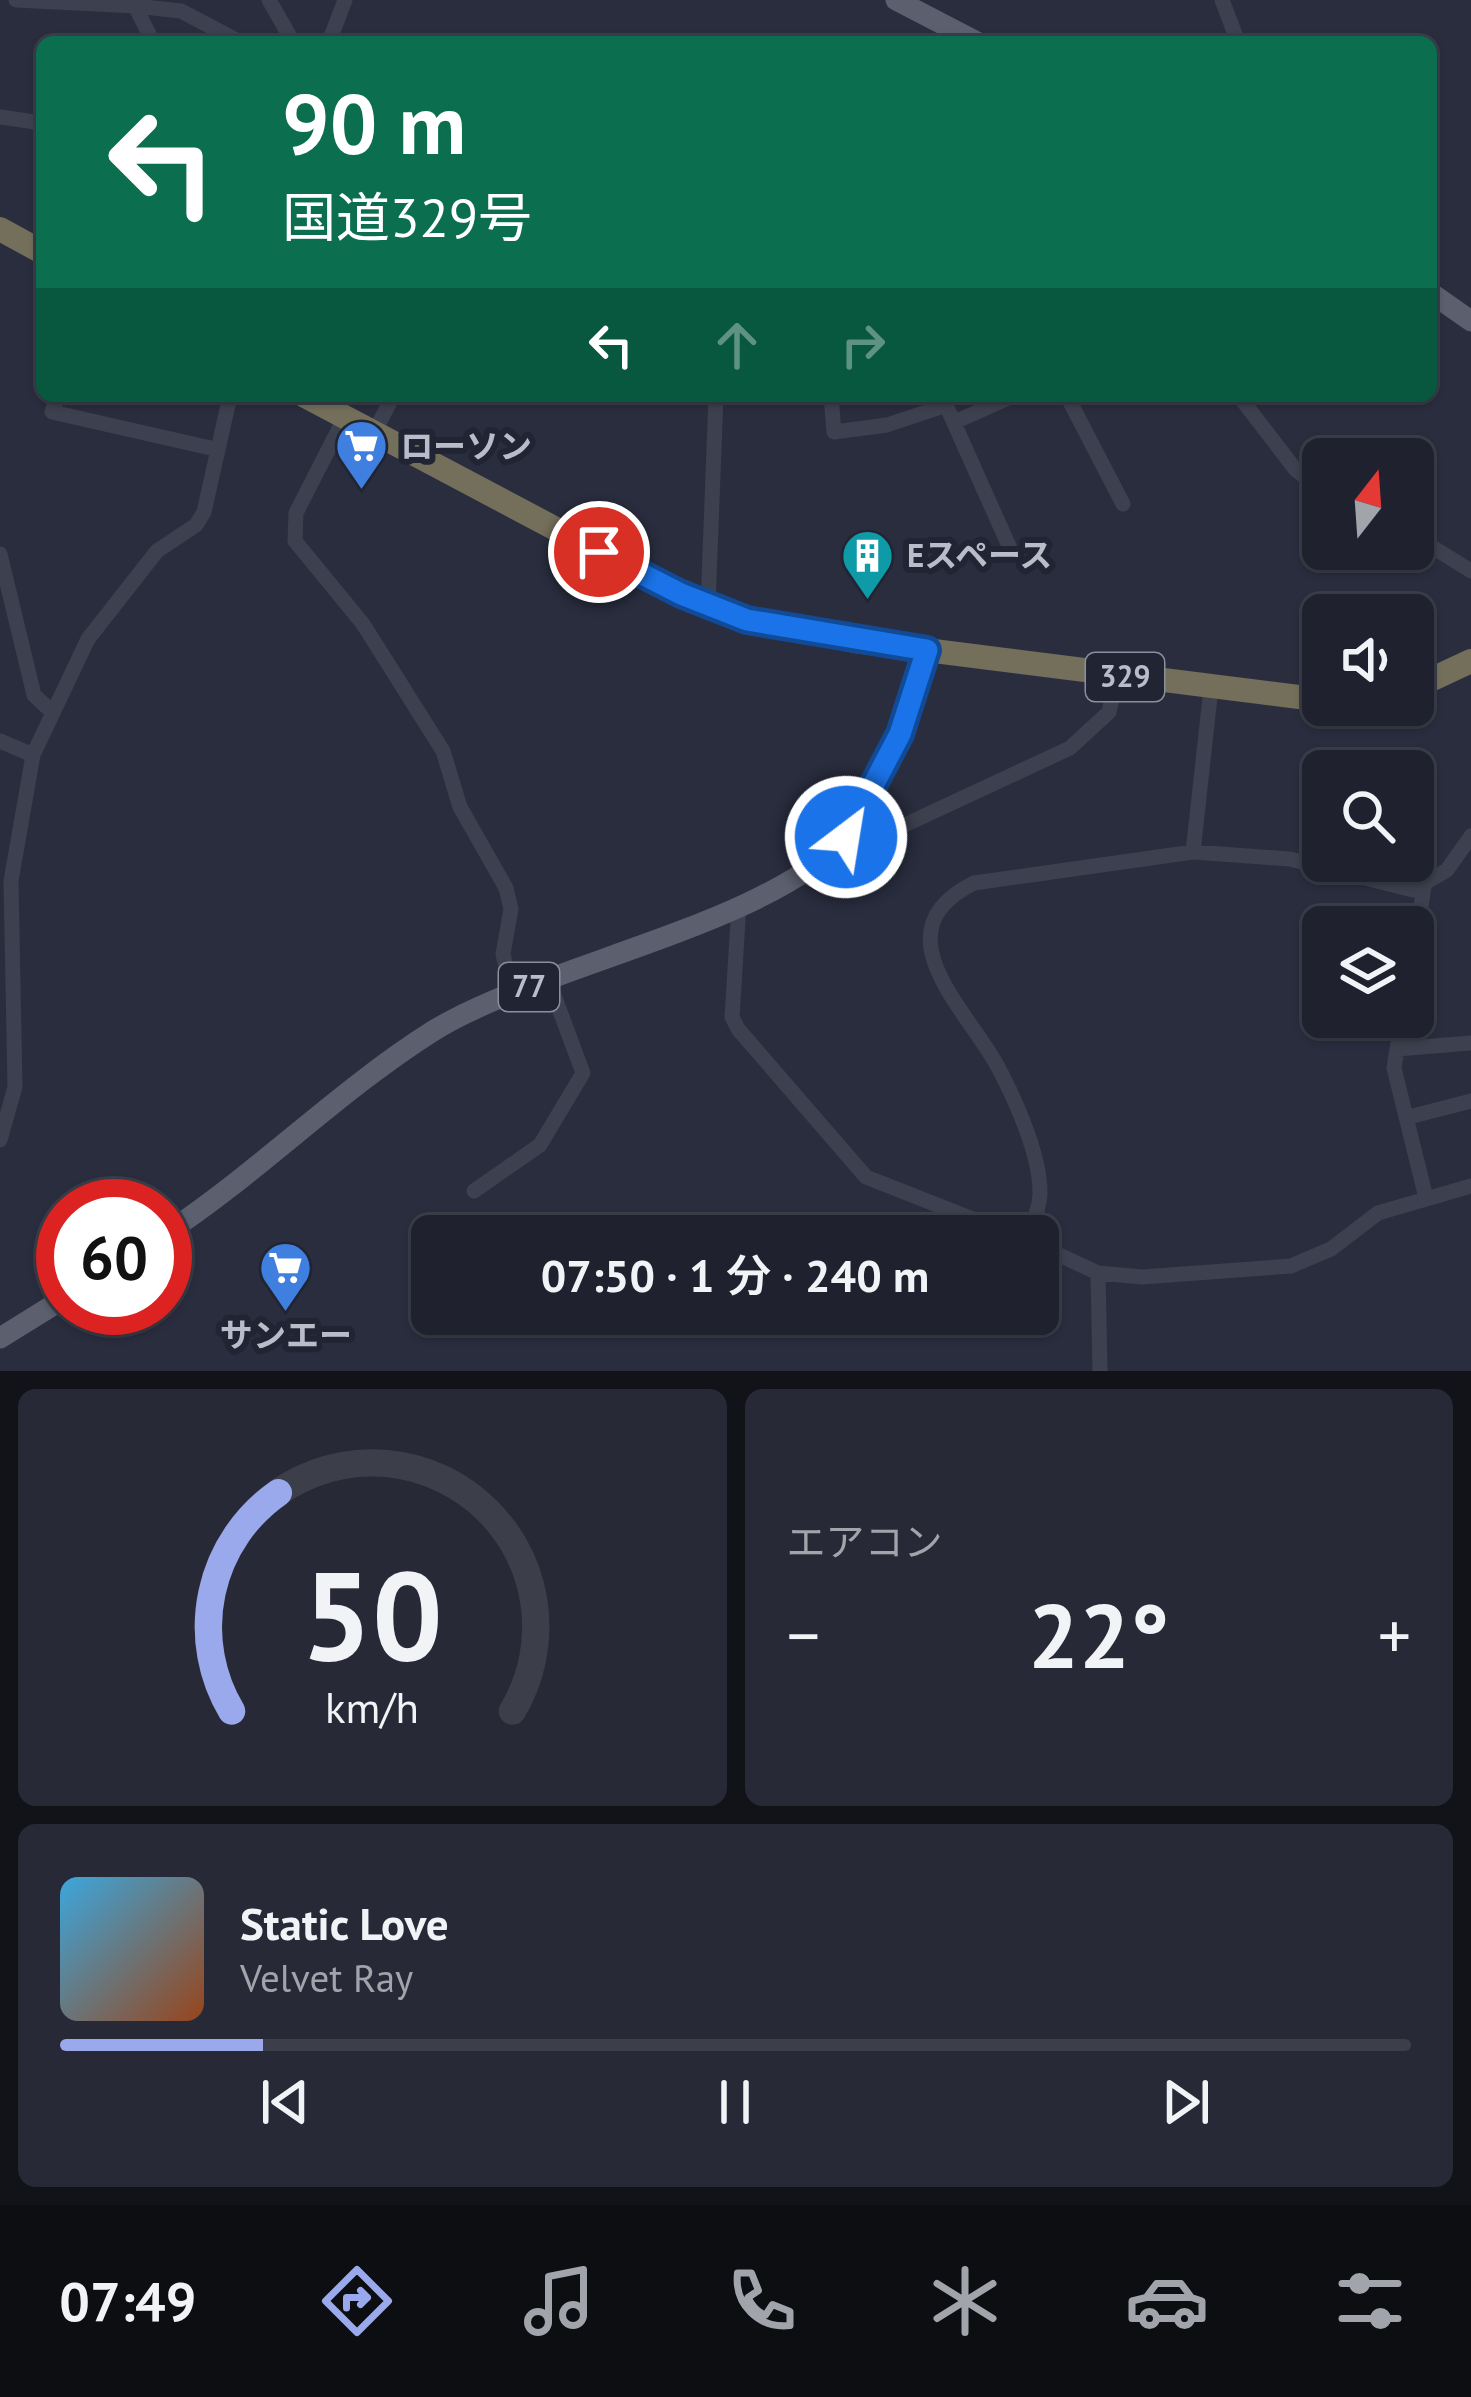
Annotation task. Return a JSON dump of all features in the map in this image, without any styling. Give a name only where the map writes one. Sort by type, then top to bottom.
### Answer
[{"type":"highway","points":[[0,229],[36,249]]},
{"type":"highway","name":"329","points":[[316,402],[708,606],[813,635],[1302,698]]},
{"type":"highway","points":[[1434,678],[1471,661]]},
{"type":"main road","points":[[896,0],[965,36]]},
{"type":"main road","points":[[1437,297],[1471,321]]},
{"type":"main road","name":"77","points":[[192,1214],[434,1031],[548,979],[739,904],[810,867],[846,837],[900,734],[927,650]]},
{"type":"main road","points":[[0,1338],[36,1316]]},
{"type":"street","points":[[0,5],[12,0],[181,11],[229,36]]},
{"type":"street","points":[[269,0],[289,36]]},
{"type":"street","points":[[332,36],[345,0]]},
{"type":"street","points":[[1222,0],[1236,36]]},
{"type":"street","points":[[135,6],[150,36]]},
{"type":"street","points":[[0,117],[36,121]]},
{"type":"street","points":[[56,402],[52,412],[215,449]]},
{"type":"street","points":[[0,1140],[15,1087],[11,881],[33,755],[88,639],[157,551],[196,525],[204,512],[228,402]]},
{"type":"street","points":[[374,433],[390,402]]},
{"type":"street","points":[[708,606],[716,402]]},
{"type":"street","points":[[832,402],[834,432],[887,425],[939,402]]},
{"type":"street","points":[[945,402],[1013,555]]},
{"type":"street","points":[[957,421],[999,402]]},
{"type":"street","points":[[1070,402],[1123,504]]},
{"type":"street","points":[[1243,402],[1302,476]]},
{"type":"street","points":[[345,417],[296,513],[295,541],[363,624],[443,751],[460,807],[506,888],[511,909],[503,954],[512,994]]},
{"type":"street","points":[[1434,548],[1471,571]]},
{"type":"street","points":[[0,554],[34,695],[52,712]]},
{"type":"street","points":[[846,837],[868,842],[1070,748],[1108,712],[1117,676]]},
{"type":"street","points":[[1193,852],[1210,688]]},
{"type":"street","points":[[0,741],[33,755]]},
{"type":"street","points":[[1035,1215],[1037,1173],[998,1064],[935,969],[931,941],[947,901],[974,884],[1193,852],[1290,860],[1400,891],[1424,887],[1447,870],[1471,836]]},
{"type":"street","points":[[1421,906],[1424,887]]},
{"type":"street","points":[[739,904],[732,1017],[738,1029],[866,1177],[963,1215]]},
{"type":"street","points":[[474,1191],[540,1145],[583,1073],[548,979]]},
{"type":"street","points":[[1399,1038],[1394,1068],[1426,1198]]},
{"type":"street","points":[[1397,1049],[1471,1043]]},
{"type":"street","points":[[1409,1118],[1471,1101]]},
{"type":"street","points":[[1059,1255],[1098,1273],[1142,1277],[1292,1266],[1331,1249],[1378,1213],[1471,1186]]},
{"type":"street","points":[[1098,1273],[1100,1370]]},
{"type":"place","name":"ローソン","points":[[361,492]]},
{"type":"place","name":"Eスペース","points":[[868,601]]},
{"type":"place","name":"サンエー","points":[[286,1314]]},
{"type":"route","points":[[599,552],[681,594],[747,620],[813,635],[927,650],[900,734],[846,837]]}]
